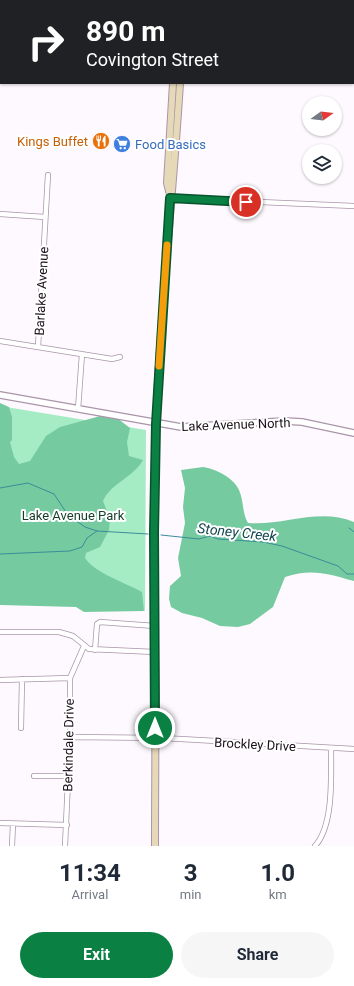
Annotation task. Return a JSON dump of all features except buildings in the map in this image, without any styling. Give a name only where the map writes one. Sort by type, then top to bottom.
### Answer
[{"type":"main road","points":[[155,846],[156,652],[154,532],[156,424],[170,198],[174,182],[180,84],[173,84],[167,183],[170,198]]},
{"type":"street","name":"Barlake Avenue","points":[[48,175],[38,347],[112,359],[120,357]]},
{"type":"street","points":[[170,198],[354,206]]},
{"type":"street","points":[[0,214],[46,217]]},
{"type":"street","points":[[0,341],[38,347]]},
{"type":"street","points":[[78,409],[82,354]]},
{"type":"street","name":"Lake Avenue North","points":[[0,395],[156,424],[188,428],[285,421],[302,422],[354,433]]},
{"type":"street","points":[[95,650],[95,631],[97,624],[100,622],[155,626]]},
{"type":"street","points":[[0,632],[59,632],[73,636],[84,646],[95,650],[156,652]]},
{"type":"street","name":"Berkindale Drive","points":[[65,846],[70,737],[70,678],[84,646]]},
{"type":"street","points":[[0,680],[70,678]]},
{"type":"street","points":[[21,728],[22,680]]},
{"type":"street","name":"Brockley Drive","points":[[70,737],[155,738],[354,750]]},
{"type":"street","points":[[315,846],[324,834],[327,824],[332,748]]},
{"type":"street","points":[[34,776],[68,776]]},
{"type":"street","points":[[0,823],[67,825]]},
{"type":"street","points":[[12,846],[13,824]]},
{"type":"green space","name":"Lake Avenue Park","points":[[0,403],[9,407],[12,417],[12,440],[10,442],[14,457],[19,464],[30,461],[46,436],[60,427],[104,415],[117,418],[130,428],[127,442],[129,456],[143,460],[134,471],[112,489],[103,501],[110,519],[109,530],[100,547],[86,553],[85,558],[103,573],[142,592],[144,611],[84,612],[76,607],[0,605]]},
{"type":"green space","name":"Lake Avenue Park","points":[[0,406],[146,430],[145,611],[0,600]]},
{"type":"green space","points":[[203,467],[224,475],[237,486],[241,494],[248,523],[274,522],[328,516],[354,522],[354,581],[328,574],[312,572],[285,577],[273,607],[250,624],[238,627],[220,626],[202,618],[182,613],[171,607],[169,599],[170,586],[181,576],[178,558],[185,523],[183,507],[185,488],[181,470]]},
{"type":"waterway","points":[[0,488],[28,483],[54,494],[68,515],[85,527],[97,531],[148,534]]},
{"type":"waterway","points":[[349,528],[354,532]]},
{"type":"waterway","name":"Stoney Creek","points":[[0,554],[70,551],[82,547],[87,538],[97,531]]},
{"type":"waterway","name":"Stoney Creek","points":[[161,535],[199,539],[210,536],[218,539],[263,542],[282,546],[338,566],[347,574],[354,574]]},
{"type":"slow traffic","points":[[159,366],[167,245]]},
{"type":"place","name":"Kings Buffet","points":[[101,141]]},
{"type":"place","name":"Food Basics","points":[[122,144]]},
{"type":"route","points":[[155,728],[156,652],[154,532],[156,424],[170,198],[246,202]]}]
